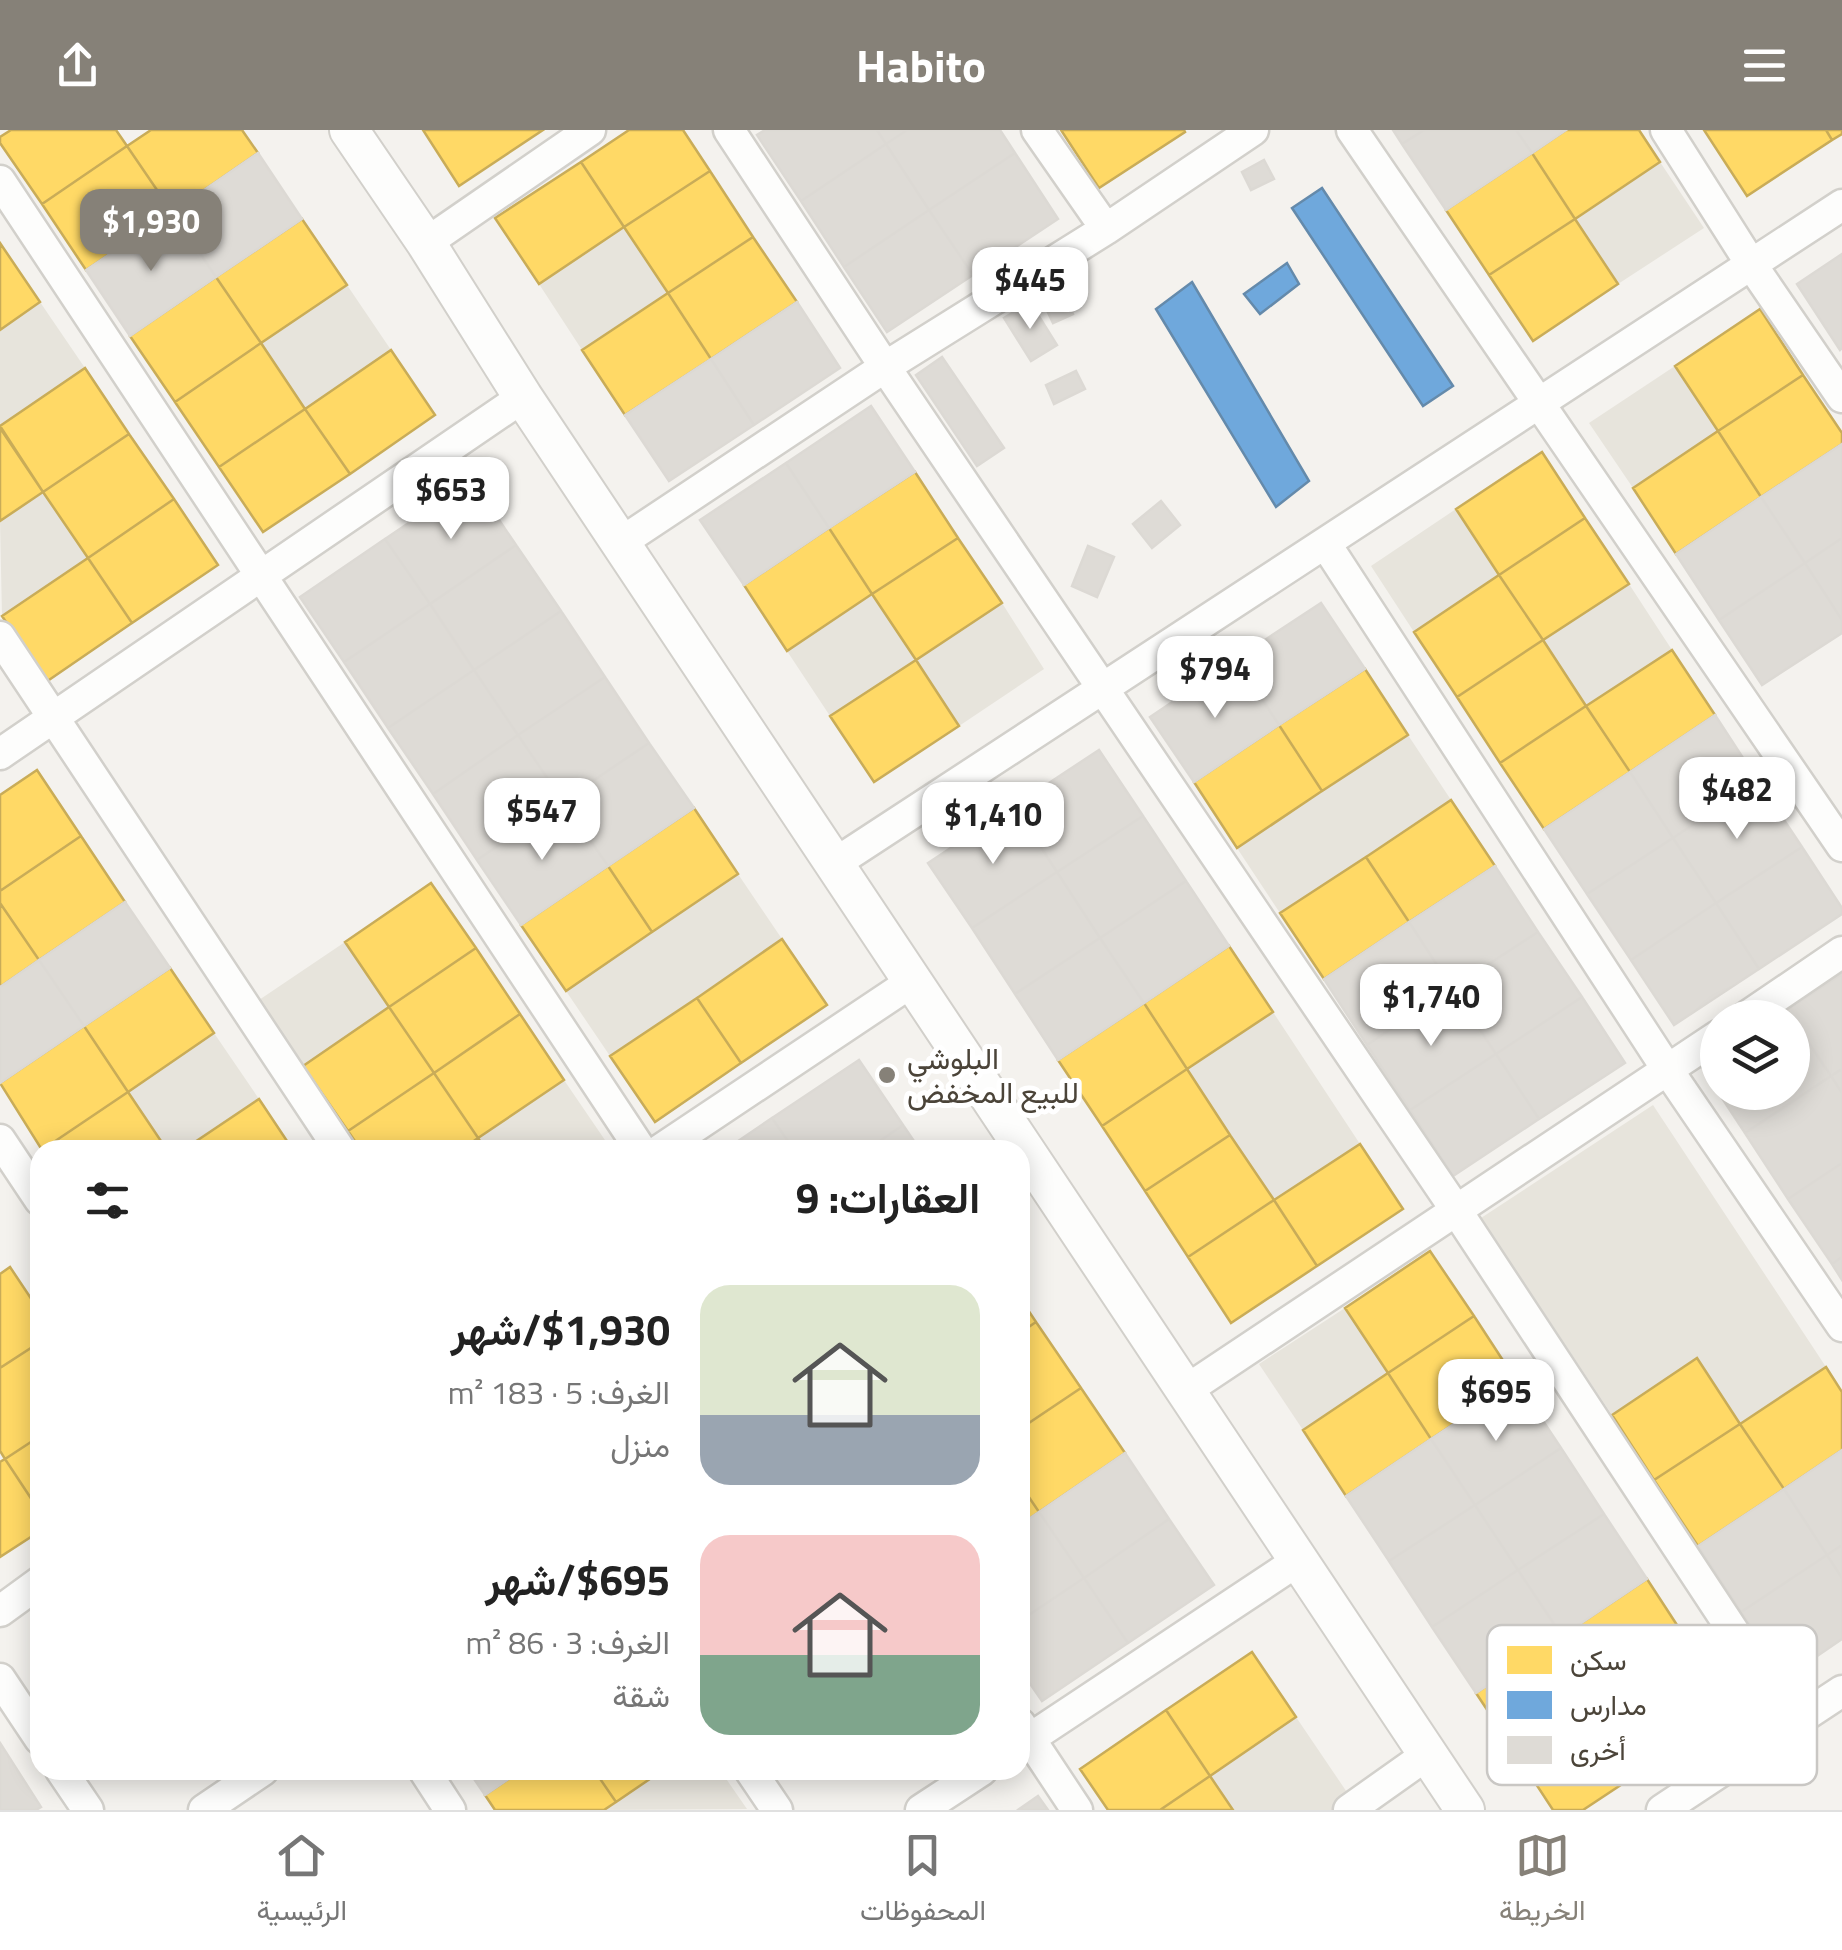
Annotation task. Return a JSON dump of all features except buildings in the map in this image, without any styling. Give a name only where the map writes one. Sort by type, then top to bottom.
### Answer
[{"type":"street","points":[[349,130],[1018,1140]]},
{"type":"street","points":[[426,242],[590,130]]},
{"type":"street","points":[[729,130],[1456,1210],[1729,1625]]},
{"type":"street","points":[[1037,130],[1106,229]]},
{"type":"street","points":[[620,543],[885,366],[1106,229],[1254,130]]},
{"type":"street","points":[[1352,130],[1842,846]]},
{"type":"street","points":[[1666,130],[1842,398]]},
{"type":"street","points":[[0,181],[633,1140]]},
{"type":"street","points":[[834,864],[1842,204]]},
{"type":"street","points":[[0,754],[523,397]]},
{"type":"street","points":[[1325,543],[1667,1069],[1842,1326]]},
{"type":"street","points":[[0,637],[333,1140]]},
{"type":"street","points":[[1771,1000],[1842,952]]},
{"type":"street","points":[[675,1140],[913,982]]},
{"type":"street","points":[[1186,1391],[1700,1048]]},
{"type":"street","points":[[0,1140],[30,1185]]},
{"type":"street","points":[[1030,1157],[1465,1810]]},
{"type":"street","points":[[1030,1732],[1299,1560]]},
{"type":"street","points":[[0,1611],[30,1589]]},
{"type":"street","points":[[0,1679],[30,1724]]},
{"type":"street","points":[[1817,1707],[1842,1691]]},
{"type":"street","points":[[1030,1746],[1077,1810]]},
{"type":"street","points":[[1349,1810],[1428,1754]]},
{"type":"street","points":[[68,1780],[88,1810]]},
{"type":"street","points":[[204,1810],[248,1780]]},
{"type":"street","points":[[430,1780],[450,1810]]},
{"type":"street","points":[[757,1780],[777,1810]]},
{"type":"street","points":[[920,1810],[966,1780]]},
{"type":"street","points":[[1662,1810],[1699,1785]]},
{"type":"shaded area","points":[[1660,162],[1704,228],[1618,284],[1575,219]]},
{"type":"shaded area","points":[[624,227],[668,293],[582,350],[539,284]]},
{"type":"shaded area","points":[[347,285],[391,350],[305,409],[261,343]]},
{"type":"shaded area","points":[[40,302],[85,368],[0,426],[0,330]]},
{"type":"shaded area","points":[[1675,366],[1718,431],[1633,488],[1589,423]]},
{"type":"shaded area","points":[[43,492],[88,558],[2,616],[0,521]]},
{"type":"shaded area","points":[[1456,509],[1499,575],[1414,632],[1371,566]]},
{"type":"shaded area","points":[[1629,584],[1672,650],[1586,706],[1543,640]]},
{"type":"shaded area","points":[[872,594],[916,660],[830,716],[787,651]]},
{"type":"shaded area","points":[[1002,603],[1044,669],[959,726],[916,660]]},
{"type":"shaded area","points":[[1408,735],[1451,800],[1280,913],[1237,848]]},
{"type":"shaded area","points":[[738,874],[782,939],[610,1056],[566,991]]},
{"type":"shaded area","points":[[345,942],[389,1007],[303,1066],[259,1000]]},
{"type":"shaded area","points":[[1273,1012],[1360,1144],[1274,1200],[1187,1069]]},
{"type":"shaded area","points":[[214,1033],[259,1099],[198,1140],[160,1140],[128,1092]]},
{"type":"shaded area","points":[[564,1080],[605,1140],[479,1140]]},
{"type":"shaded area","points":[[1653,1105],[1826,1367],[1740,1424],[1696,1358],[1612,1415],[1481,1218]]},
{"type":"shaded area","points":[[1345,1308],[1388,1373],[1303,1430],[1259,1364]]},
{"type":"shaded area","points":[[1296,1717],[1359,1810],[1233,1810],[1210,1776]]},
{"type":"shaded area","points":[[648,1780],[727,1780],[747,1809],[604,1810]]},
{"type":"place","name":"البلوشي للبيع المخفض","points":[[887,1075]]}]
